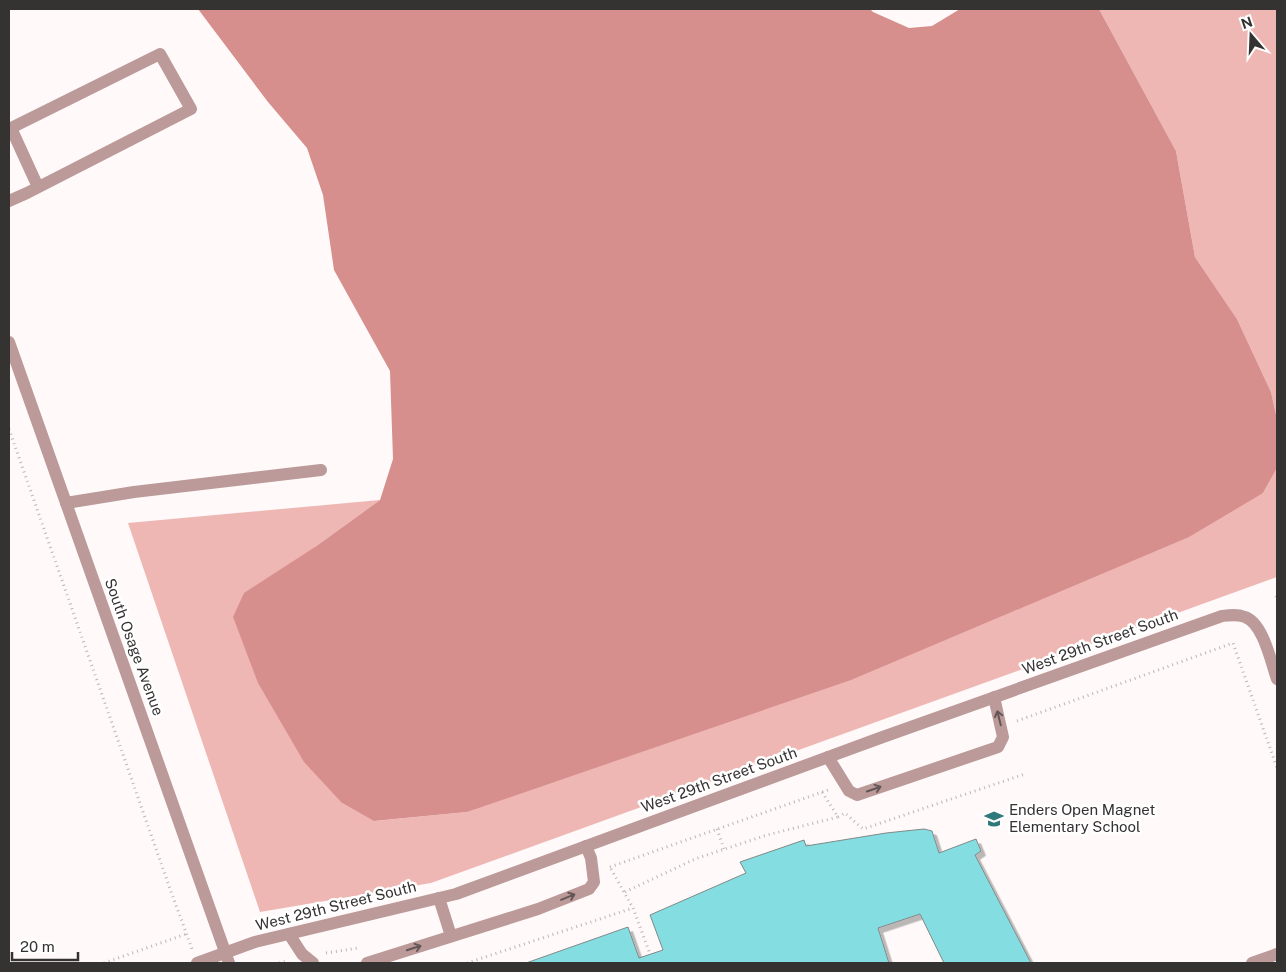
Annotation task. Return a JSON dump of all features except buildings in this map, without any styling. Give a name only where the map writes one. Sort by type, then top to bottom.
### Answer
[{"type":"street","points":[[9,201],[38,187],[191,109],[160,54],[11,128],[38,187]]},
{"type":"street","name":"South Osage Avenue","points":[[9,342],[12,364],[66,503],[227,958]]},
{"type":"street","points":[[66,503],[134,492],[320,470]]},
{"type":"street","name":"West 29th Street South","points":[[197,963],[227,958],[255,942],[456,894],[828,757],[1222,616],[1235,614],[1247,617],[1256,625],[1262,635],[1277,678]]},
{"type":"street","points":[[828,757],[850,791],[857,795],[998,747],[1003,736],[994,697]]},
{"type":"street","points":[[367,963],[538,909],[589,889],[594,882],[591,858],[586,846]]},
{"type":"street","points":[[439,898],[452,936]]},
{"type":"street","points":[[288,934],[302,954],[313,963]]},
{"type":"street","points":[[1252,963],[1277,954]]},
{"type":"path","points":[[9,429],[197,963]]},
{"type":"path","points":[[1276,596],[1277,600]]},
{"type":"path","points":[[1234,643],[1277,768]]},
{"type":"path","points":[[625,892],[695,858],[767,835],[838,817],[845,813],[863,829],[1025,774]]},
{"type":"path","points":[[822,792],[838,817]]},
{"type":"path","points":[[717,829],[724,849]]},
{"type":"path","points":[[467,963],[633,908],[650,954]]},
{"type":"path","points":[[104,963],[186,934]]},
{"type":"shaded area","points":[[198,9],[870,9],[909,28],[932,26],[960,9],[1099,9],[1176,151],[1195,257],[1237,319],[1271,392],[1277,419],[1277,468],[1263,493],[1189,537],[851,680],[467,812],[374,821],[342,803],[304,762],[258,683],[233,617],[244,593],[315,547],[380,500],[393,459],[390,371],[334,270],[323,195],[307,148],[268,102]]},
{"type":"shaded area","points":[[1099,9],[1277,9],[1277,419],[1271,392],[1237,319],[1195,257],[1176,151]]},
{"type":"shaded area","points":[[1277,468],[1277,577],[431,883],[260,912],[128,523],[380,500],[315,547],[342,803],[375,821],[467,812],[1263,493]]},
{"type":"place","name":"Enders Open Magnet Elementary School","points":[[994,819]]}]
